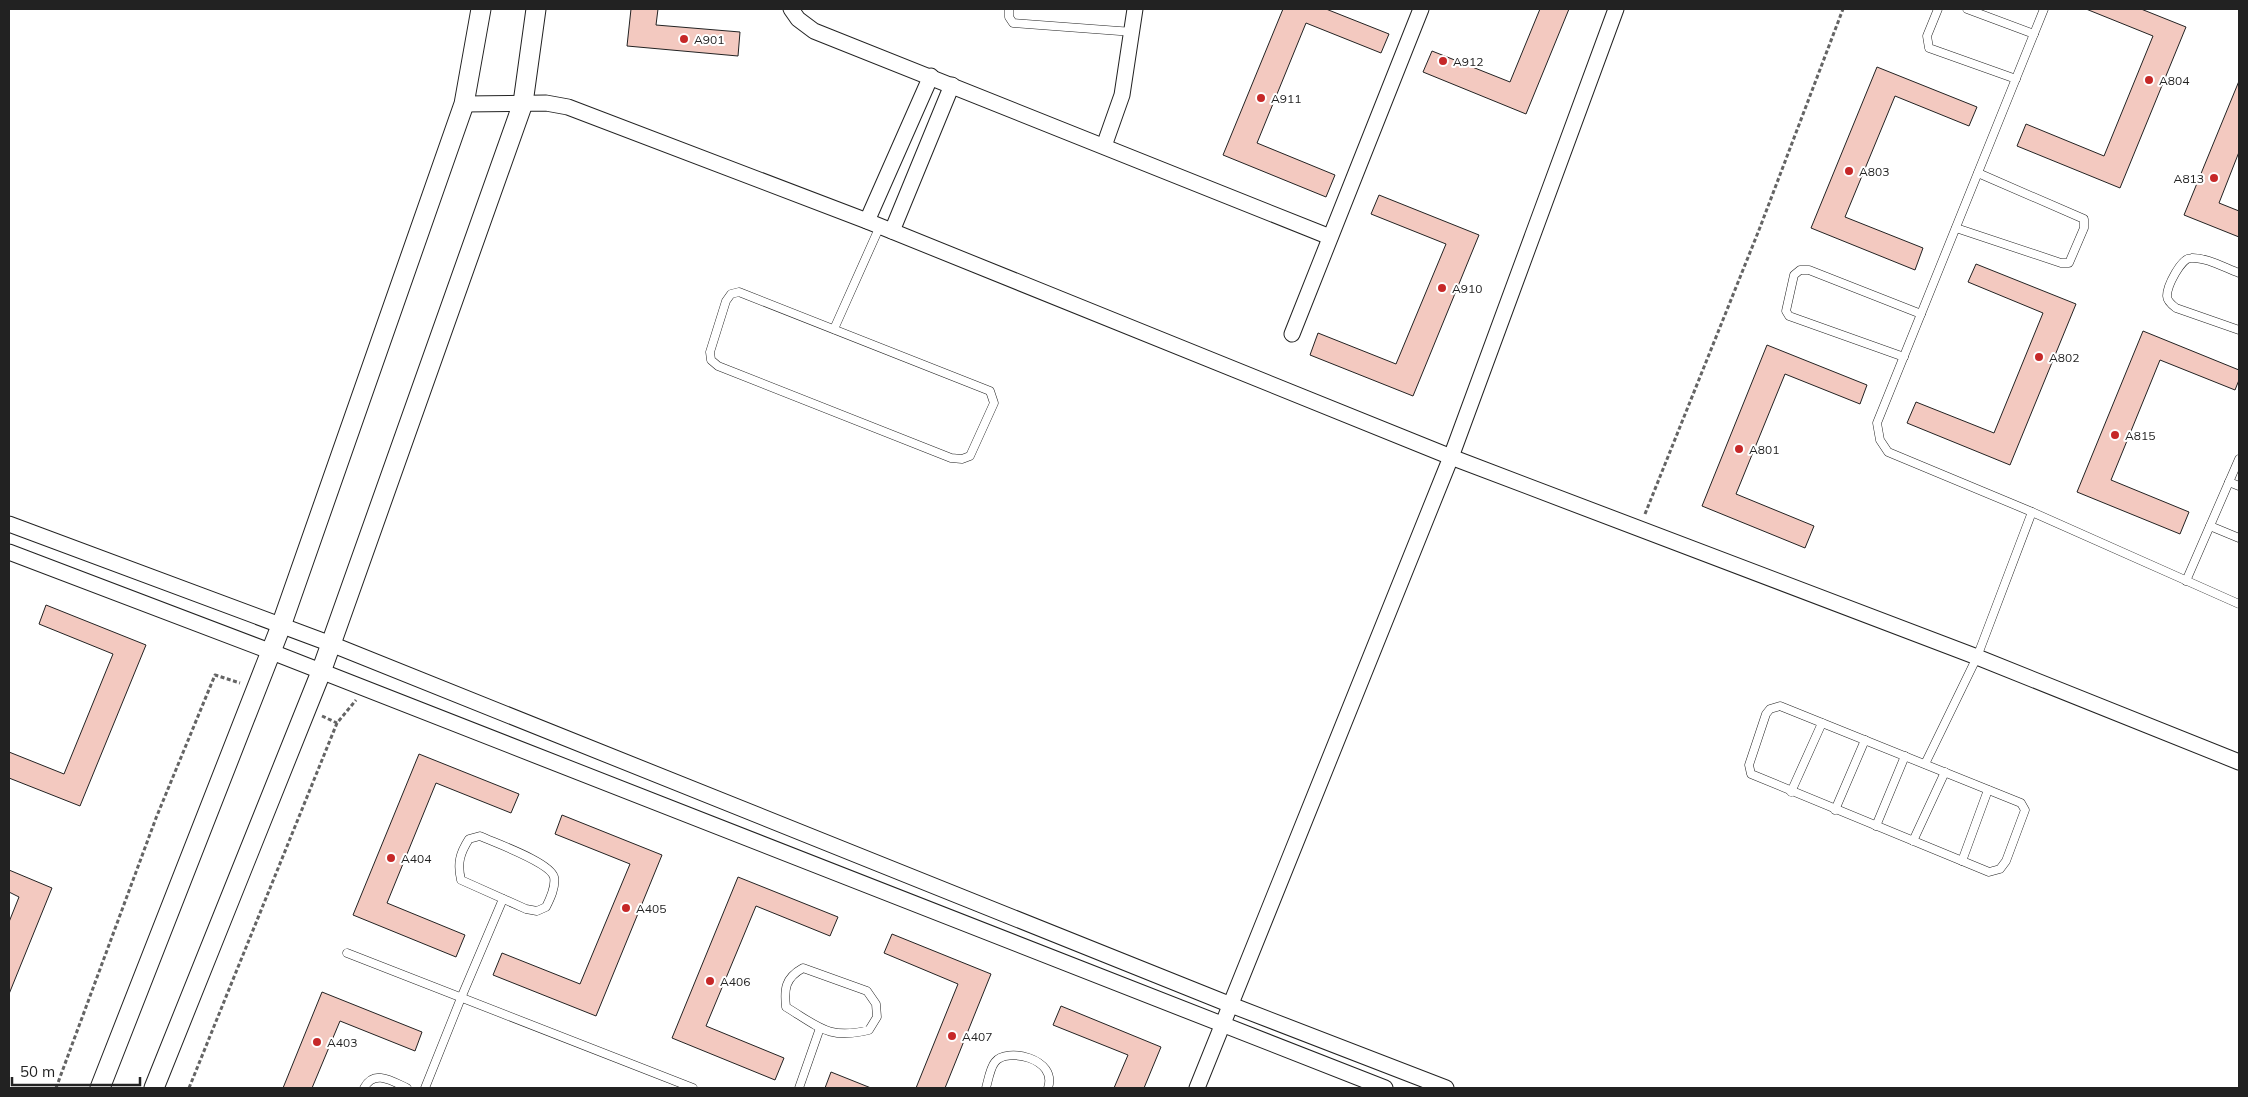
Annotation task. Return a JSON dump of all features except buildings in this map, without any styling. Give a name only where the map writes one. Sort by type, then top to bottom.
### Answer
[{"type":"street","points":[[100,1088],[282,626],[464,104],[482,9]]},
{"type":"street","points":[[154,1088],[321,672],[523,103],[536,9]]},
{"type":"street","points":[[791,9],[798,20],[814,31],[931,76],[1330,238]]},
{"type":"street","points":[[1104,146],[1122,95],[1135,9]]},
{"type":"street","points":[[1292,334],[1421,9]]},
{"type":"street","points":[[1197,1088],[1451,457],[1616,9]]},
{"type":"street","points":[[879,226],[931,76]]},
{"type":"street","points":[[879,226],[952,85]]},
{"type":"street","points":[[464,104],[523,103],[557,104],[568,107],[879,226],[1451,457],[1978,657],[2239,762]]},
{"type":"street","points":[[9,524],[331,644],[1231,1005],[1446,1088]]},
{"type":"street","points":[[9,552],[272,652],[1385,1088]]},
{"type":"lane","points":[[1009,9],[1009,17],[1013,23],[1133,32]]},
{"type":"lane","points":[[1938,9],[1927,36],[1929,48],[2016,79]]},
{"type":"lane","points":[[1967,9],[2034,34]]},
{"type":"lane","points":[[2044,9],[1877,423],[1880,440],[1888,452],[2032,512],[2239,604]]},
{"type":"lane","points":[[1956,228],[2061,263],[2069,262],[2084,228],[2084,219],[1978,173]]},
{"type":"lane","points":[[834,329],[879,226]]},
{"type":"lane","points":[[2239,273],[2197,258],[2188,258],[2180,263],[2167,296],[2169,303],[2176,308],[2239,330]]},
{"type":"lane","points":[[1904,357],[1789,316],[1786,311],[1794,275],[1800,270],[1809,270],[1922,314]]},
{"type":"lane","points":[[739,292],[834,329],[990,391],[994,403],[970,456],[962,459],[951,458],[718,366],[711,360],[710,352],[726,300],[731,294],[739,292]]},
{"type":"lane","points":[[2186,580],[2239,459]]},
{"type":"lane","points":[[2229,482],[2239,486]]},
{"type":"lane","points":[[1925,764],[1978,657],[2032,512]]},
{"type":"lane","points":[[2210,526],[2239,538]]},
{"type":"lane","points":[[1780,706],[1905,756],[2021,803],[2025,810],[2006,862],[2000,869],[1989,872],[1791,792],[1751,774],[1749,765],[1766,714],[1770,709],[1780,706]]},
{"type":"lane","points":[[1791,792],[1822,723]]},
{"type":"lane","points":[[1835,810],[1865,740]]},
{"type":"lane","points":[[1876,826],[1905,756]]},
{"type":"lane","points":[[1913,841],[1945,772]]},
{"type":"lane","points":[[1962,860],[1988,790]]},
{"type":"lane","points":[[480,836],[547,866],[554,877],[553,890],[546,907],[537,911],[526,909],[503,899],[461,880],[458,865],[462,850],[469,839],[480,836]]},
{"type":"lane","points":[[425,1088],[503,899]]},
{"type":"lane","points":[[347,953],[693,1088]]},
{"type":"lane","points":[[803,968],[867,991],[876,1004],[877,1017],[869,1030],[849,1035],[833,1034],[820,1028],[786,1007],[784,990],[794,973],[803,968]]},
{"type":"lane","points":[[798,1088],[820,1028]]},
{"type":"lane","points":[[986,1088],[995,1062],[1005,1055],[1038,1060],[1046,1068],[1050,1082],[1048,1088]]},
{"type":"lane","points":[[364,1088],[374,1078],[383,1076],[407,1088]]},
{"type":"path","points":[[1640,529],[1759,230],[1843,9]]},
{"type":"path","points":[[56,1088],[156,818],[215,675],[258,689]]},
{"type":"path","points":[[189,1088],[337,723],[365,690]]},
{"type":"place","name":"A901","points":[[684,39]]},
{"type":"place","name":"A912","points":[[1443,61]]},
{"type":"place","name":"A804","points":[[2149,80]]},
{"type":"place","name":"A911","points":[[1261,98]]},
{"type":"place","name":"A803","points":[[1849,171]]},
{"type":"place","name":"A813","points":[[2214,178]]},
{"type":"place","name":"A910","points":[[1442,288]]},
{"type":"place","name":"A802","points":[[2039,357]]},
{"type":"place","name":"A815","points":[[2115,435]]},
{"type":"place","name":"A801","points":[[1739,449]]},
{"type":"place","name":"A404","points":[[391,858]]},
{"type":"place","name":"A405","points":[[626,908]]},
{"type":"place","name":"A406","points":[[710,981]]},
{"type":"place","name":"A407","points":[[952,1036]]},
{"type":"place","name":"A403","points":[[317,1042]]}]
